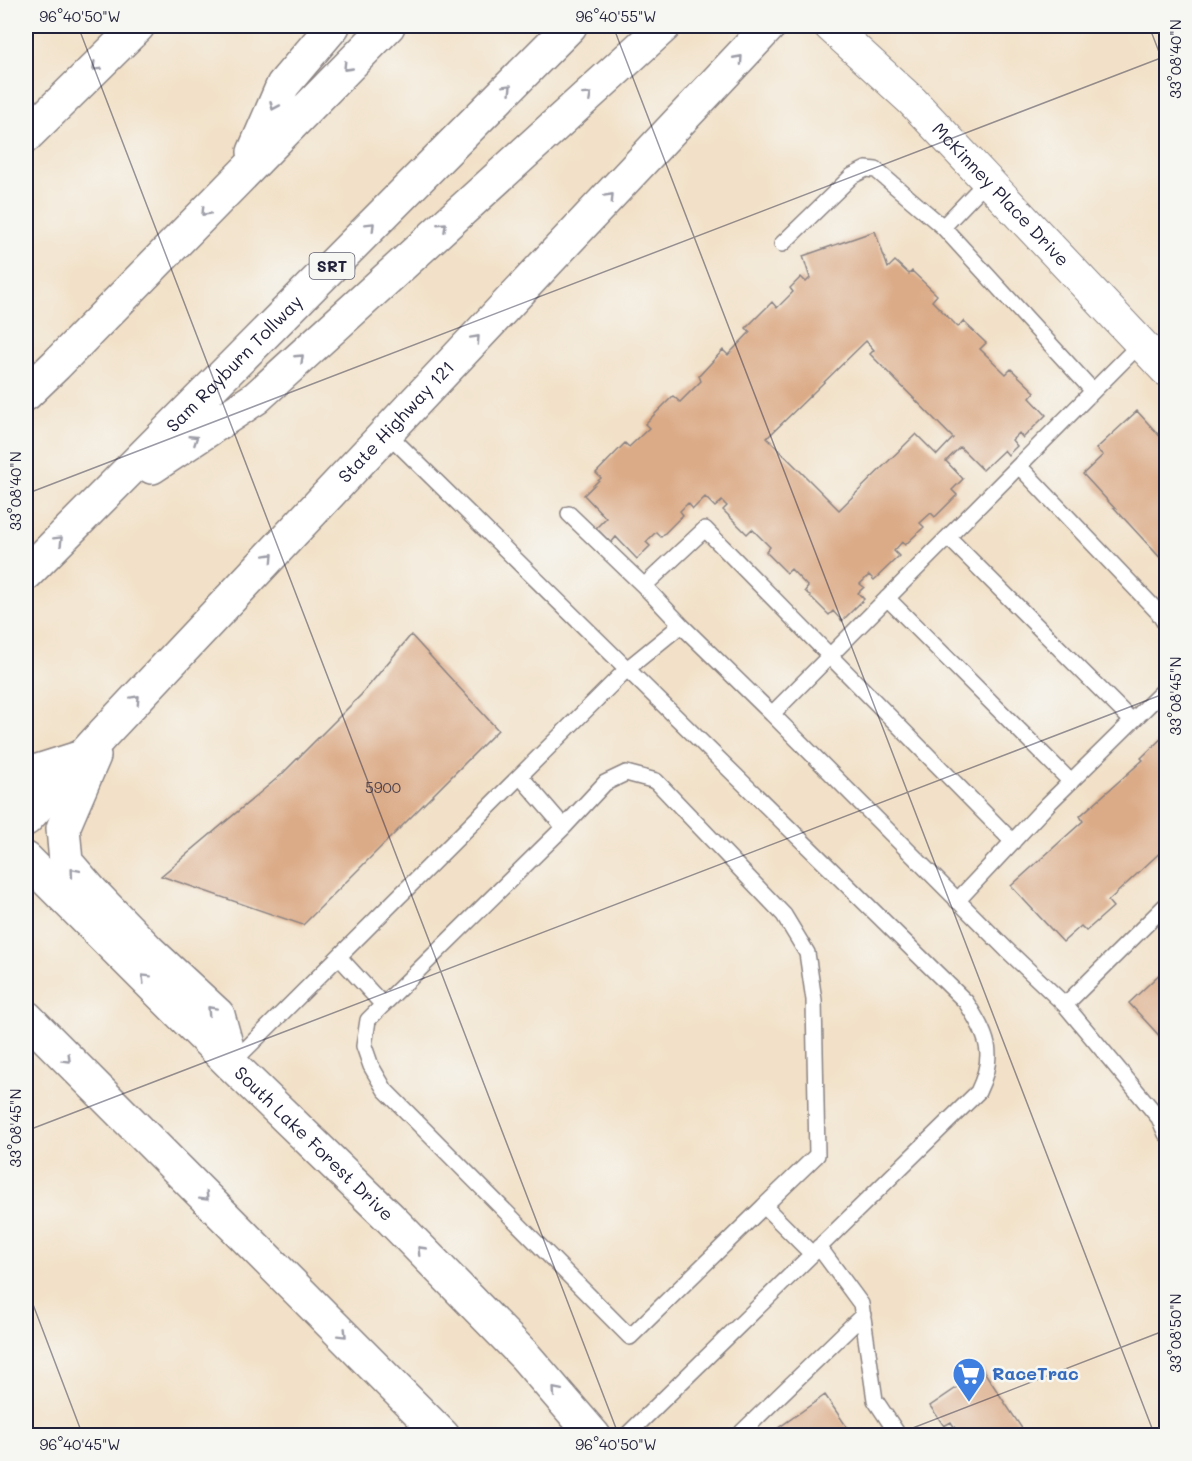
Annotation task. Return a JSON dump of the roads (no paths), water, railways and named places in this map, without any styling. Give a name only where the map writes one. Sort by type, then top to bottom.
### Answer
[{"type":"main road","points":[[26,136],[138,26]]},
{"type":"main road","points":[[246,170],[283,85],[333,26]]},
{"type":"main road","points":[[26,394],[388,26]]},
{"type":"main road","name":"Sam Rayburn Tollway","points":[[26,574],[570,26]]},
{"type":"main road","points":[[93,506],[256,398],[664,26]]},
{"type":"main road","name":"State Highway 121","points":[[26,819],[104,733],[769,26]]},
{"type":"main road","points":[[104,733],[63,828],[66,862],[149,951],[218,1015],[231,1064]]},
{"type":"main road","points":[[26,772],[38,771],[81,758]]},
{"type":"main road","name":"South Lake Forest Drive","points":[[26,859],[231,1064],[414,1242],[525,1356],[594,1436]]},
{"type":"main road","points":[[26,1017],[443,1436]]},
{"type":"street","name":"McKinney Place Drive","points":[[830,26],[912,101],[1167,370]]},
{"type":"lane","points":[[782,244],[852,176],[866,169],[876,170],[943,227],[1093,391]]},
{"type":"lane","points":[[943,227],[987,181]]},
{"type":"lane","points":[[772,714],[1141,343]]},
{"type":"lane","points":[[387,433],[966,1002],[984,1030],[989,1058],[985,1077],[978,1092],[626,1436]]},
{"type":"lane","points":[[1019,466],[1158,612],[1167,625]]},
{"type":"lane","points":[[569,514],[644,586],[957,901],[1065,1005],[1148,1102],[1165,1128]]},
{"type":"lane","points":[[644,586],[705,529],[1012,842]]},
{"type":"lane","points":[[948,537],[1132,722]]},
{"type":"lane","points":[[887,598],[1071,782]]},
{"type":"lane","points":[[231,1064],[627,669],[681,625]]},
{"type":"lane","points":[[957,901],[1071,782],[1167,688]]},
{"type":"lane","points":[[627,772],[656,781],[784,915],[807,953],[814,1000],[817,1155],[630,1337],[385,1090],[371,1066],[364,1046],[368,1020],[564,827],[604,783],[627,772]]},
{"type":"lane","points":[[520,776],[564,827]]},
{"type":"lane","points":[[1065,1005],[1167,904]]},
{"type":"lane","points":[[339,957],[382,1005]]},
{"type":"lane","points":[[764,1206],[815,1251],[861,1304],[875,1400],[899,1436]]},
{"type":"lane","points":[[742,1436],[741,1432],[863,1315]]},
{"type":"place","name":"RaceTrac","points":[[969,1403]]}]
